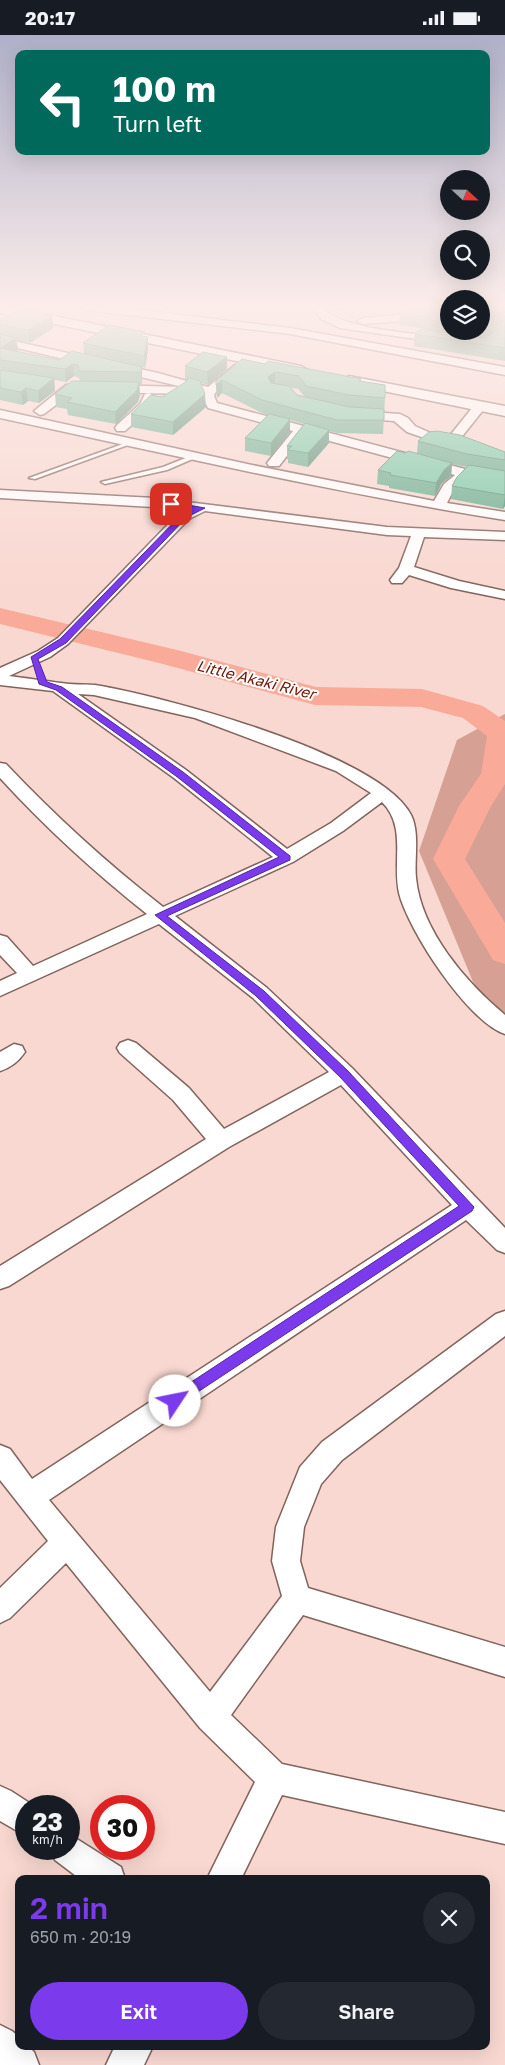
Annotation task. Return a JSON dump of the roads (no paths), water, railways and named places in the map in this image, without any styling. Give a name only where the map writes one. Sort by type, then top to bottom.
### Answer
[{"type":"street","points":[[40,411],[52,402]]},
{"type":"street","points":[[122,428],[147,402]]},
{"type":"street","points":[[208,402],[218,408],[464,473],[505,479]]},
{"type":"street","points":[[459,402],[505,411]]},
{"type":"street","points":[[452,441],[480,406]]},
{"type":"street","points":[[342,413],[396,417],[404,421],[411,429],[436,438],[470,445]]},
{"type":"street","points":[[0,414],[133,442],[193,457],[438,506],[505,516]]},
{"type":"street","points":[[274,463],[300,430]]},
{"type":"street","points":[[377,450],[436,438]]},
{"type":"street","points":[[438,506],[449,487],[464,473]]},
{"type":"street","points":[[0,494],[224,509],[387,531],[505,536]]},
{"type":"street","points":[[0,674],[34,658],[63,641],[184,516],[201,508]]},
{"type":"street","points":[[419,532],[401,574],[505,595]]},
{"type":"street","points":[[34,658],[52,686],[180,774],[286,858]]},
{"type":"street","points":[[0,680],[94,690],[200,714],[342,767],[383,793],[400,811],[404,819],[405,871],[409,895],[420,922],[453,975],[505,1026]]},
{"type":"street","points":[[0,769],[41,812],[99,866],[260,993],[344,1074],[468,1207],[505,1243]]},
{"type":"street","points":[[0,989],[286,858],[337,827],[383,793]]},
{"type":"street","points":[[0,942],[30,975]]},
{"type":"street","points":[[128,1048],[181,1095],[221,1141]]},
{"type":"street","points":[[0,1279],[221,1141],[344,1074]]},
{"type":"street","points":[[29,1497],[468,1207]]},
{"type":"street","points":[[297,1599],[286,1561],[290,1527],[310,1475],[332,1451],[505,1322]]},
{"type":"street","points":[[0,1458],[66,1543],[212,1717],[274,1778],[505,1828]]},
{"type":"street","points":[[0,1608],[66,1543]]},
{"type":"street","points":[[297,1599],[505,1662]]},
{"type":"street","points":[[212,1717],[297,1599]]},
{"type":"street","points":[[225,1875],[274,1778]]},
{"type":"street","points":[[0,1802],[15,1813]]},
{"type":"street","points":[[80,1859],[102,1875]]},
{"type":"street","points":[[0,2043],[20,2065]]},
{"type":"street","points":[[124,2065],[132,2050]]},
{"type":"lane","points":[[33,478],[133,442]]},
{"type":"lane","points":[[104,481],[165,469],[193,457]]},
{"type":"waterway","name":"Little Akaki River","points":[[0,616],[167,656],[315,696],[422,698],[473,712],[502,733],[496,774],[475,806],[449,859],[505,952]]}]
